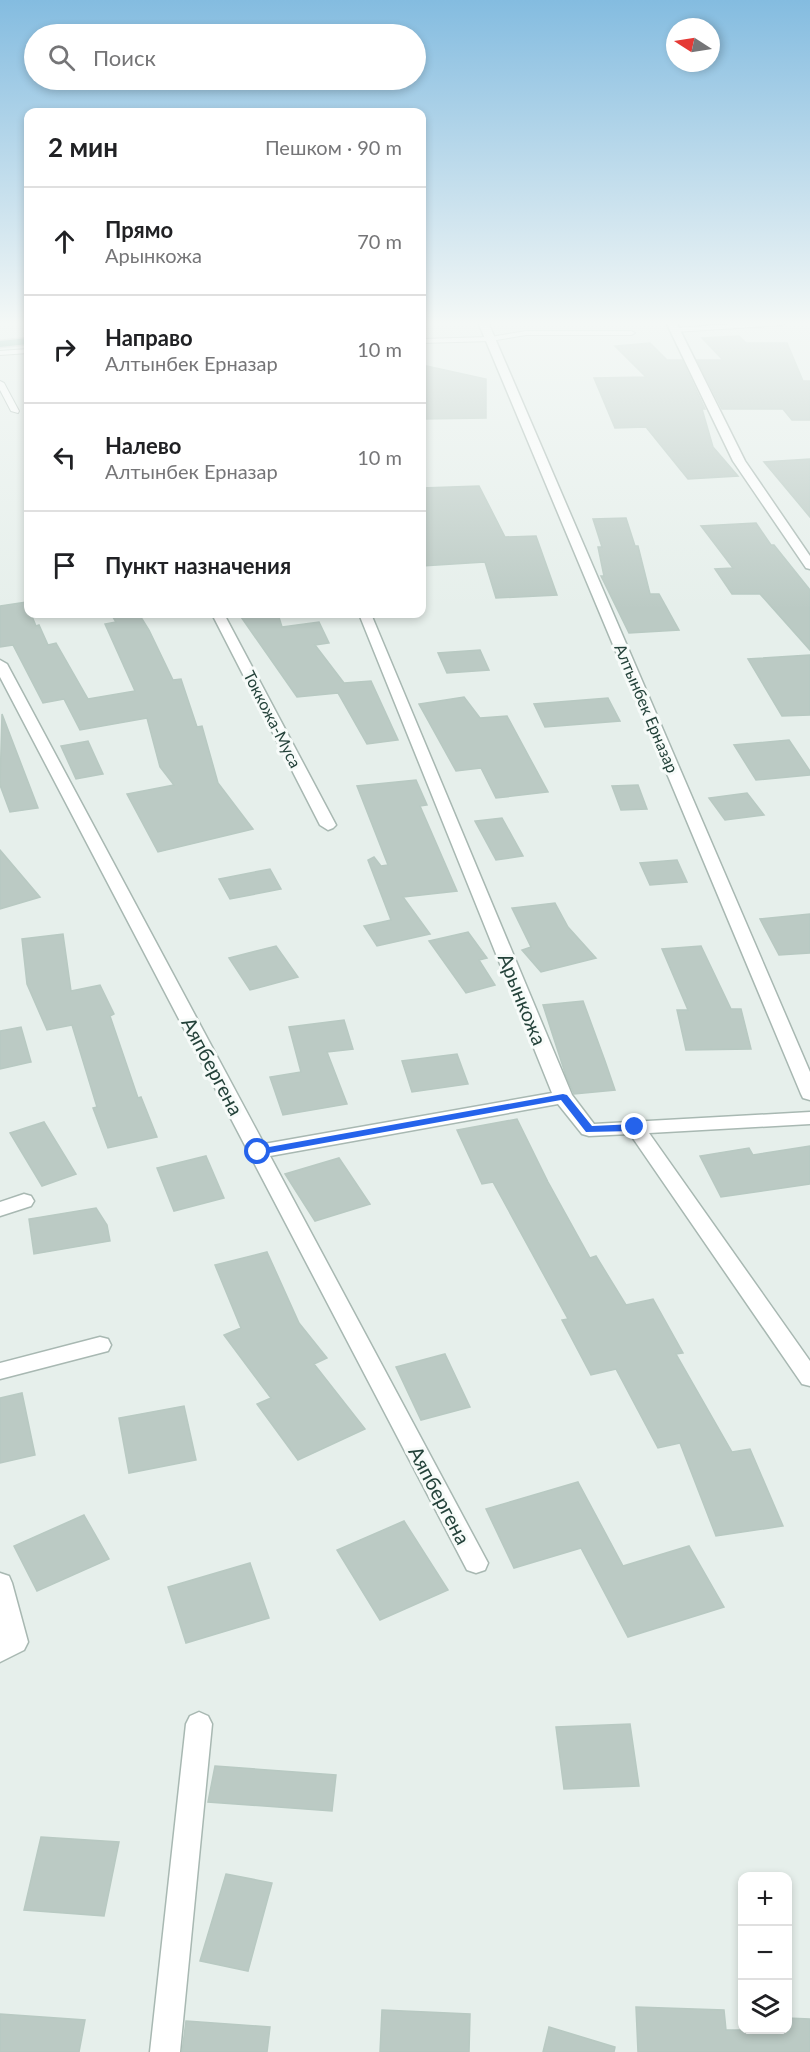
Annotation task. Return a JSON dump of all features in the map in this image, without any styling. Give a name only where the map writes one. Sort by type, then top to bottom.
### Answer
[{"type":"street","name":"Алтынбек Ерназар","points":[[523,418],[810,1094]]},
{"type":"street","points":[[718,418],[739,460],[810,565]]},
{"type":"street","name":"Токкожа-Муса","points":[[220,618],[328,825]]},
{"type":"street","name":"Арынкожа","points":[[367,618],[563,1097]]},
{"type":"street","name":"Аяпбергена","points":[[0,664],[476,1563]]},
{"type":"street","points":[[258,1152],[563,1097],[589,1130],[810,1118]]},
{"type":"street","points":[[635,1127],[810,1378]]},
{"type":"street","points":[[0,1209],[24,1201]]},
{"type":"street","points":[[0,1371],[100,1345]]},
{"type":"street","points":[[0,1583],[15,1642],[0,1651]]},
{"type":"street","points":[[165,2052],[199,1724]]},
{"type":"building","points":[[426,418],[486,418],[426,419]]},
{"type":"building","points":[[611,418],[705,418],[713,447],[738,476],[688,479],[646,427],[615,428]]},
{"type":"building","points":[[790,418],[810,418],[810,420],[792,420]]},
{"type":"building","points":[[810,459],[810,517],[764,462]]},
{"type":"building","points":[[479,486],[505,537],[536,536],[557,595],[496,598],[485,562],[426,566],[426,488]]},
{"type":"building","points":[[626,518],[635,546],[638,546],[650,594],[659,594],[679,630],[629,633],[601,576],[604,576],[598,547],[602,547],[593,519]]},
{"type":"building","points":[[756,523],[771,545],[774,545],[810,590],[810,650],[760,594],[732,594],[715,569],[733,568],[701,526]]},
{"type":"building","points":[[24,602],[24,618],[33,618],[36,626],[39,625],[48,645],[56,643],[88,699],[135,691],[105,624],[116,622],[114,618],[142,618],[173,680],[181,679],[197,727],[202,726],[218,783],[253,829],[158,852],[127,794],[174,785],[160,767],[147,718],[80,730],[64,699],[43,703],[13,645],[0,647],[0,606]]},
{"type":"building","points":[[242,618],[279,618],[282,627],[319,622],[329,643],[315,645],[344,683],[371,681],[398,740],[367,744],[338,693],[297,697]]},
{"type":"building","points":[[480,650],[489,670],[447,673],[438,653]]},
{"type":"building","points":[[810,655],[810,715],[782,716],[748,659]]},
{"type":"building","points":[[464,697],[480,718],[507,716],[548,792],[496,798],[481,768],[456,771],[419,704]]},
{"type":"building","points":[[608,698],[620,721],[545,727],[534,704]]},
{"type":"building","points":[[2,714],[38,808],[10,812],[0,785]]},
{"type":"building","points":[[789,740],[810,771],[810,775],[756,780],[734,745]]},
{"type":"building","points":[[88,741],[103,774],[76,779],[61,746]]},
{"type":"building","points":[[416,780],[427,805],[420,806],[457,891],[403,897],[430,934],[377,946],[364,926],[391,920],[368,860],[374,857],[381,866],[388,865],[357,786]]},
{"type":"building","points":[[638,785],[647,809],[621,810],[612,786]]},
{"type":"building","points":[[747,793],[764,815],[725,820],[709,798]]},
{"type":"building","points":[[502,818],[523,856],[496,860],[475,821]]},
{"type":"building","points":[[0,850],[40,897],[0,909]]},
{"type":"building","points":[[677,860],[687,882],[650,885],[640,863]]},
{"type":"building","points":[[270,869],[281,889],[230,899],[219,879]]},
{"type":"building","points":[[555,903],[568,927],[596,958],[541,972],[522,950],[531,947],[512,908]]},
{"type":"building","points":[[810,914],[810,953],[779,955],[760,919]]},
{"type":"building","points":[[468,932],[487,958],[479,960],[495,985],[466,993],[429,941]]},
{"type":"building","points":[[63,934],[71,991],[100,985],[114,1014],[110,1016],[138,1098],[141,1097],[157,1137],[108,1148],[93,1108],[97,1107],[72,1025],[47,1030],[27,984],[22,939]]},
{"type":"building","points":[[276,946],[298,977],[250,990],[229,958]]},
{"type":"building","points":[[701,946],[731,1009],[741,1009],[751,1049],[686,1050],[677,1010],[688,1010],[662,949]]},
{"type":"building","points":[[583,1001],[615,1090],[574,1094],[566,1076],[543,1005]]},
{"type":"building","points":[[344,1020],[353,1049],[327,1052],[347,1104],[283,1115],[270,1077],[301,1072],[289,1027]]},
{"type":"building","points":[[21,1027],[31,1062],[0,1069],[0,1031]]},
{"type":"building","points":[[457,1054],[468,1084],[412,1092],[402,1061]]},
{"type":"building","points":[[517,1119],[548,1182],[590,1258],[596,1256],[626,1305],[653,1299],[683,1353],[676,1354],[732,1452],[750,1449],[783,1526],[716,1536],[680,1443],[658,1448],[616,1369],[591,1375],[562,1320],[568,1319],[493,1182],[482,1184],[457,1130]]},
{"type":"building","points":[[44,1122],[76,1174],[42,1186],[10,1133]]},
{"type":"building","points":[[810,1146],[810,1184],[721,1197],[700,1156],[749,1148],[753,1155]]},
{"type":"building","points":[[206,1156],[224,1198],[174,1211],[157,1168]]},
{"type":"building","points":[[339,1158],[370,1204],[315,1221],[285,1174]]},
{"type":"building","points":[[96,1208],[107,1225],[110,1241],[34,1254],[29,1219]]},
{"type":"building","points":[[267,1252],[299,1323],[327,1358],[314,1364],[365,1429],[298,1460],[257,1404],[271,1398],[224,1335],[241,1328],[215,1265]]},
{"type":"building","points":[[445,1354],[470,1407],[421,1420],[396,1367]]},
{"type":"building","points":[[22,1393],[35,1455],[0,1463],[0,1398]]},
{"type":"building","points":[[184,1406],[196,1460],[129,1473],[119,1418]]},
{"type":"building","points":[[578,1482],[623,1566],[689,1546],[724,1607],[628,1637],[581,1548],[514,1568],[486,1509]]},
{"type":"building","points":[[84,1515],[109,1559],[37,1591],[14,1546]]},
{"type":"building","points":[[404,1521],[448,1590],[380,1620],[337,1550]]},
{"type":"building","points":[[250,1563],[269,1618],[186,1643],[168,1587]]},
{"type":"building","points":[[630,1724],[639,1786],[564,1789],[556,1727]]},
{"type":"building","points":[[215,1766],[336,1775],[332,1811],[208,1802]]},
{"type":"building","points":[[41,1837],[119,1842],[104,1916],[24,1910]]},
{"type":"building","points":[[226,1874],[272,1883],[248,1971],[200,1961]]},
{"type":"building","points":[[636,2007],[724,2010],[726,2030],[738,2030],[738,2034],[792,2034],[792,2018],[810,2019],[810,2052],[638,2052]]},
{"type":"building","points":[[382,2010],[470,2014],[469,2052],[380,2052]]},
{"type":"building","points":[[0,2014],[85,2020],[79,2052],[0,2052]]},
{"type":"building","points":[[186,2021],[270,2027],[267,2052],[182,2052]]},
{"type":"building","points":[[549,2027],[615,2047],[614,2052],[543,2052]]},
{"type":"route","points":[[258,1152],[563,1097],[589,1130],[635,1127]]}]
